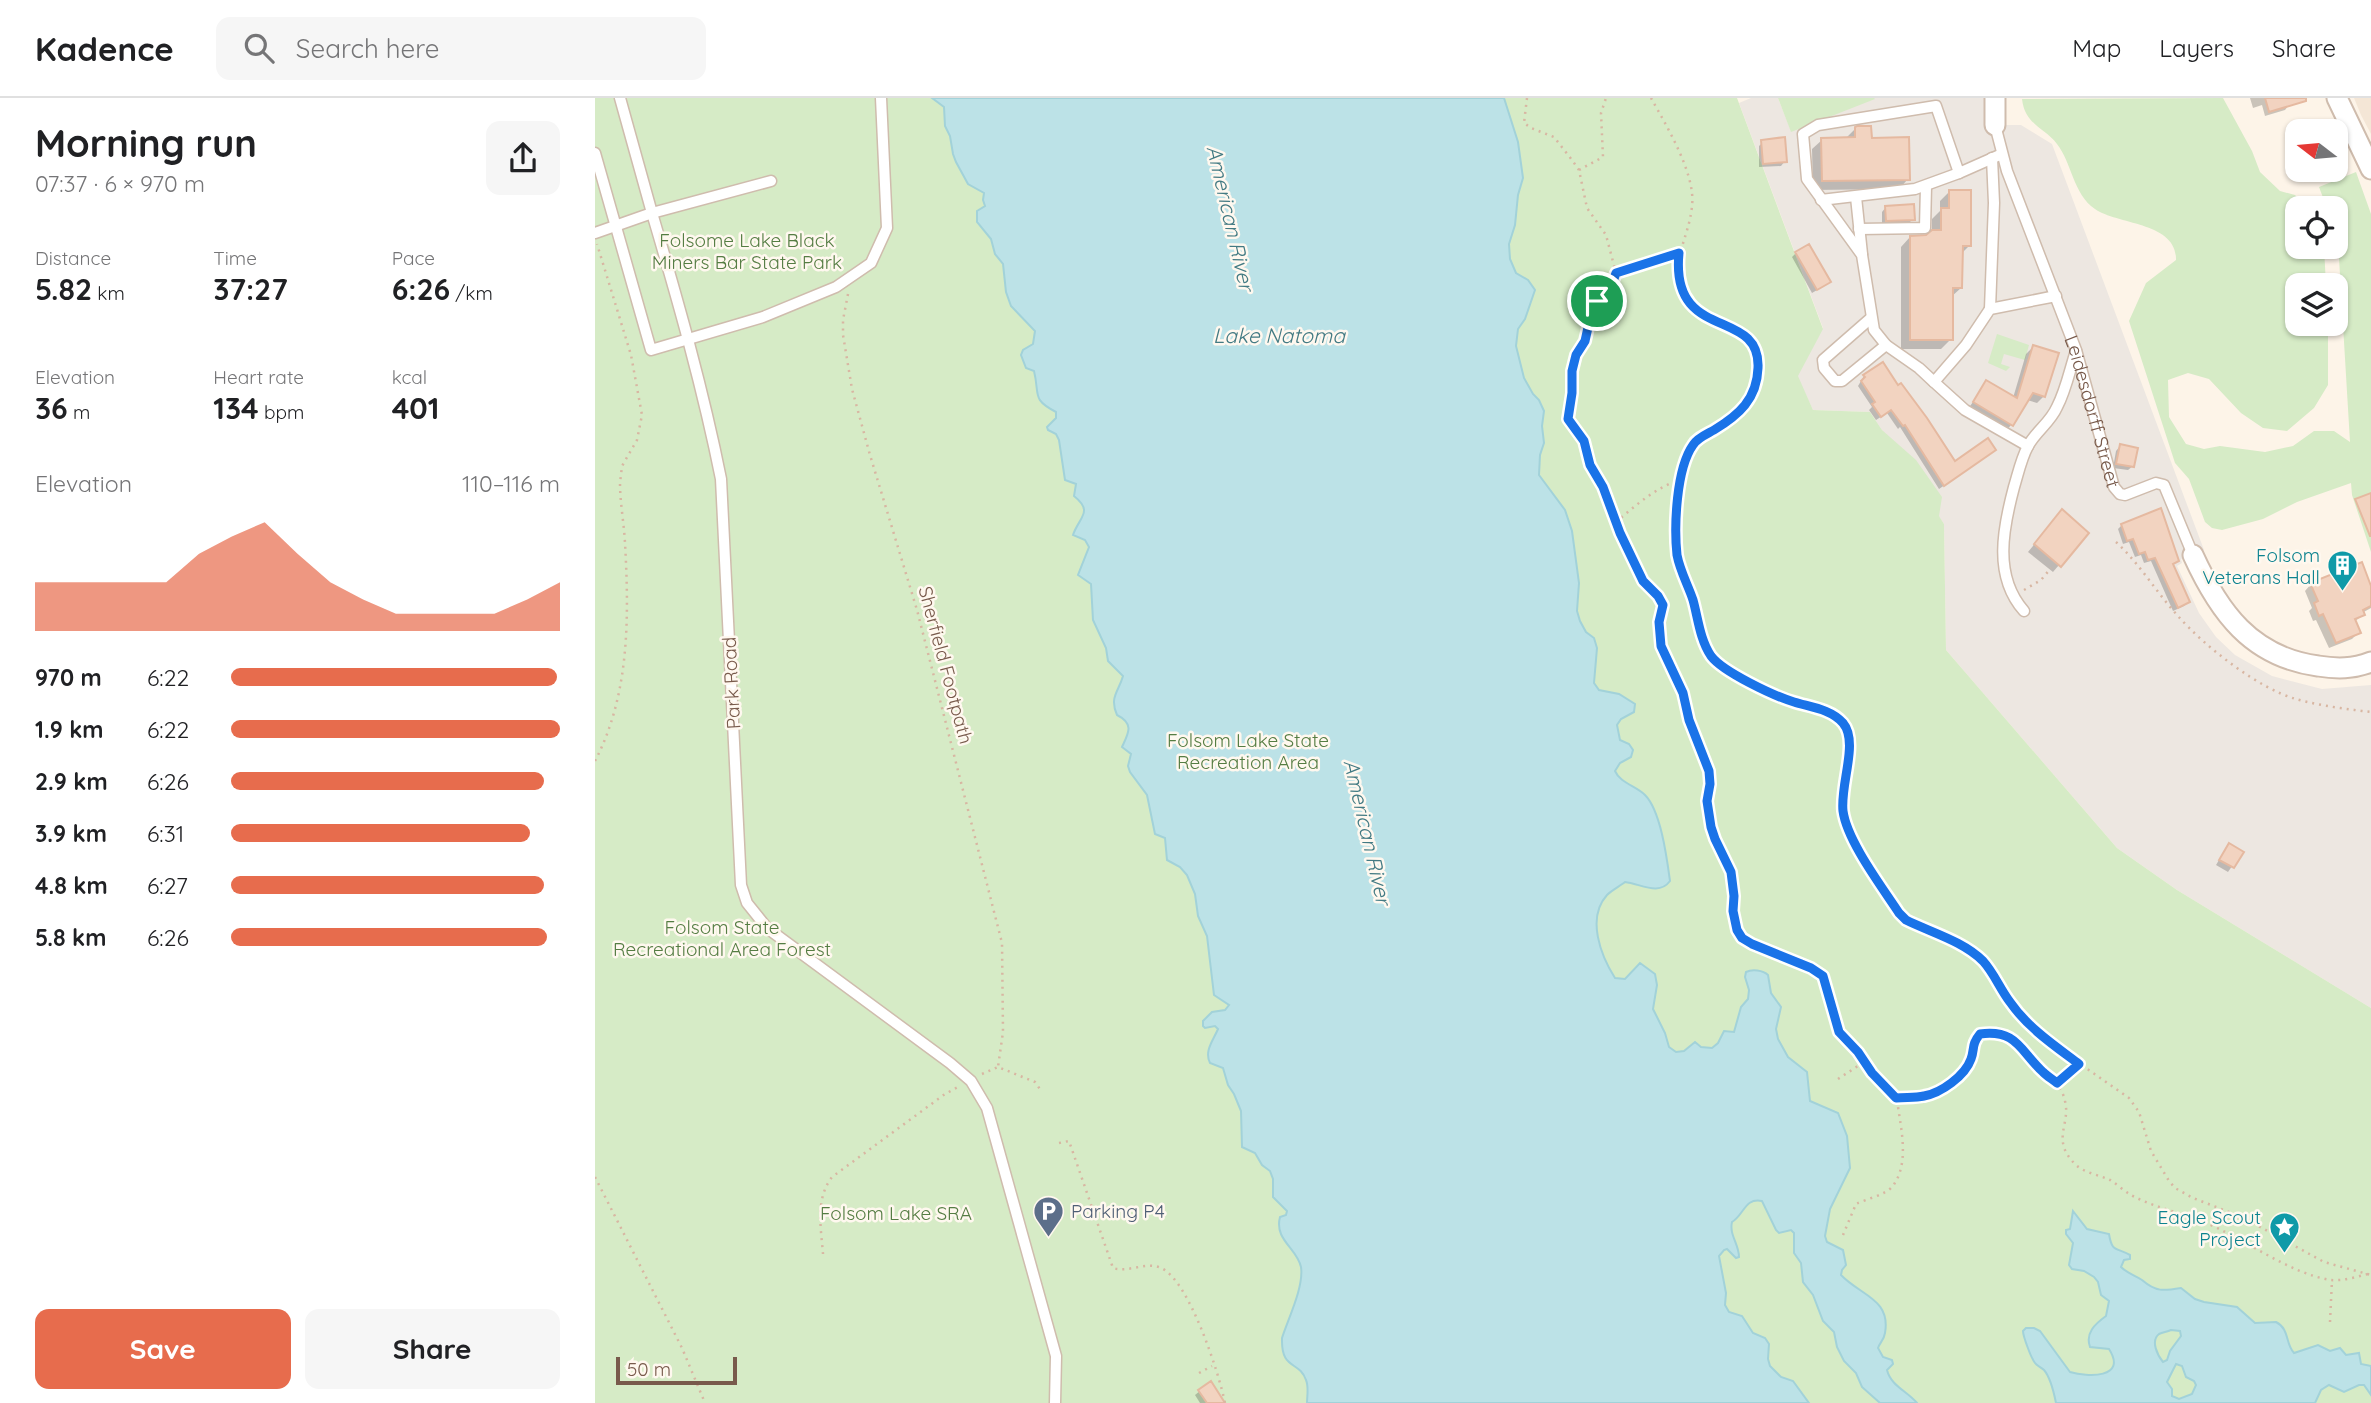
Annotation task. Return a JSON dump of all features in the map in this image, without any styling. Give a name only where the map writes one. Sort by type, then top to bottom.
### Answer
[{"type":"street","name":"Leidesdorff Street","points":[[1995,125],[1996,98]]},
{"type":"street","points":[[2337,98],[2371,169]]},
{"type":"street","name":"Leidesdorff Street","points":[[2193,555],[2215,600],[2246,636],[2263,648],[2293,661],[2324,667],[2358,667],[2371,662]]},
{"type":"lane","name":"Park Road","points":[[620,98],[690,340],[721,479],[741,885],[747,903],[767,928],[918,1038],[971,1081],[987,1108],[1056,1356],[1055,1403]]},
{"type":"lane","points":[[595,153],[651,350],[763,317],[836,287],[871,263],[887,228],[881,98]]},
{"type":"lane","points":[[1862,255],[1805,175],[1802,138],[1806,131],[1818,125],[1935,106],[1959,173]]},
{"type":"lane","name":"Leidesdorff Street","points":[[1995,125],[1997,156],[2076,350],[2114,487],[2120,494],[2125,495],[2156,483],[2164,485],[2193,555]]},
{"type":"lane","points":[[1821,200],[1926,186],[1997,156],[1990,309],[1966,345],[1934,382]]},
{"type":"lane","points":[[595,235],[652,213],[771,181]]},
{"type":"lane","points":[[1859,229],[1925,228],[1926,186]]},
{"type":"lane","points":[[1856,197],[1874,330],[1886,345],[1919,368],[1965,410],[2028,446]]},
{"type":"lane","points":[[1990,309],[2056,296]]},
{"type":"lane","points":[[1871,318],[1823,360],[1824,368],[1835,381],[1842,381],[1886,345]]},
{"type":"lane","points":[[2024,611],[2013,596],[2005,576],[2003,546],[2013,492],[2028,446],[2057,409],[2076,350]]},
{"type":"path","points":[[1527,98],[1524,123],[1554,137],[1579,170],[1587,208],[1606,235],[1616,273],[1609,293],[1593,305],[1585,341],[1576,355],[1568,419],[1584,441],[1587,459],[1603,487],[1643,581],[1663,605],[1659,622],[1661,646],[1683,693],[1689,720],[1709,771],[1707,801],[1711,827],[1731,872],[1737,930],[1742,938],[1752,944],[1805,965],[1823,976],[1839,1032],[1896,1098],[1903,1158],[1898,1175],[1892,1187],[1856,1204],[1843,1235]]},
{"type":"path","points":[[1579,170],[1603,158],[1601,113],[1605,98]]},
{"type":"path","points":[[1651,98],[1684,167],[1693,193],[1692,207],[1679,253],[1679,275],[1688,303],[1705,317],[1743,333],[1755,349],[1759,367],[1755,389],[1744,409],[1693,444],[1681,479],[1675,542],[1677,555],[1710,655],[1724,667],[1778,696],[1832,713],[1841,720],[1849,737],[1842,795],[1845,820],[1858,848],[1899,913],[1906,920],[1969,950],[1983,962],[2022,1017],[2050,1043],[2118,1088],[2135,1105],[2151,1151],[2175,1188],[2242,1217],[2324,1262],[2369,1274]]},
{"type":"path","points":[[595,235],[631,355],[642,422],[637,440],[622,466],[620,483],[627,590],[626,650],[611,723],[595,761]]},
{"type":"path","points":[[1616,273],[1679,253]]},
{"type":"path","name":"Sherfield Footpath","points":[[854,275],[842,320],[852,389],[917,610],[1002,943],[1003,1032],[998,1066]]},
{"type":"path","points":[[1616,522],[1671,482],[1681,479]]},
{"type":"path","points":[[2116,542],[2191,631],[2235,666],[2294,699],[2371,712]]},
{"type":"path","points":[[2013,596],[2041,580],[2051,568]]},
{"type":"path","points":[[1896,1098],[1923,1097],[1958,1077],[1971,1061],[1973,1042],[1980,1034],[1993,1032],[2013,1038],[2043,1072],[2057,1083],[2065,1100],[2063,1144],[2070,1159],[2079,1168],[2112,1181],[2145,1201],[2201,1221],[2301,1270],[2332,1280],[2369,1274]]},
{"type":"path","points":[[1837,1079],[1864,1062]]},
{"type":"path","points":[[2057,1083],[2079,1064]]},
{"type":"path","points":[[823,1254],[820,1207],[826,1184],[832,1177],[945,1094],[998,1066],[1035,1082],[1042,1092]]},
{"type":"path","points":[[1059,1143],[1069,1141],[1111,1264],[1122,1270],[1152,1265],[1160,1267],[1171,1273],[1188,1298],[1225,1403]]},
{"type":"path","points":[[595,1177],[682,1348],[705,1403]]},
{"type":"path","points":[[2330,1322],[2332,1280]]},
{"type":"path","points":[[1199,1373],[1213,1366]]},
{"type":"shaded area","points":[[1751,98],[1778,98],[1791,131],[1874,98],[1988,98],[1986,125],[2021,125],[2052,144],[2204,550],[2181,559],[2182,563],[2177,566],[2199,613],[2216,637],[2235,655],[2272,676],[2322,689],[2371,685],[2371,1008],[2177,890],[2117,848],[1946,650],[1944,524],[1870,412],[1813,410],[1797,376],[1823,328],[1739,103]]},
{"type":"shaded area","points":[[2354,98],[2371,98],[2371,134],[2361,115]]},
{"type":"green space","name":"Folsom Lake State Recreation Area","points":[[595,98],[1737,98],[1823,329],[1798,376],[1813,410],[1870,412],[1882,430],[1916,460],[1942,497],[1939,516],[1944,524],[1946,650],[2117,848],[2177,890],[2371,1008],[2371,1403],[595,1403]]},
{"type":"green space","points":[[1778,98],[1874,98],[1875,99],[1791,132]]},
{"type":"green space","points":[[2223,98],[2252,151],[2260,172],[2280,191],[2296,196],[2285,196],[2285,259],[2325,259],[2325,273],[2285,273],[2285,336],[2328,336],[2328,385],[2314,408],[2287,431],[2263,428],[2241,413],[2209,379],[2188,373],[2168,380],[2169,417],[2186,444],[2204,449],[2220,446],[2265,452],[2293,446],[2314,431],[2334,431],[2350,442],[2344,336],[2348,336],[2348,273],[2340,273],[2339,259],[2348,259],[2348,196],[2322,196],[2319,187],[2331,182],[2349,182],[2349,175],[2356,172],[2371,214],[2371,552],[2352,495],[2351,483],[2297,502],[2263,519],[2222,530],[2212,528],[2205,522],[2189,479],[2175,463],[2129,321],[2146,283],[2176,260],[2174,248],[2167,238],[2157,231],[2105,214],[2088,203],[2077,187],[2057,144],[2027,115],[2022,99]]},
{"type":"green space","points":[[1997,334],[2029,345],[2025,360],[2004,354],[2001,364],[2010,367],[2006,371],[1988,363]]},
{"type":"water","name":"Lake Natoma","points":[[932,98],[1504,98],[1518,142],[1523,178],[1509,244],[1510,259],[1516,273],[1528,280],[1535,290],[1525,319],[1518,329],[1516,346],[1524,378],[1544,411],[1544,443],[1539,475],[1565,510],[1572,531],[1579,583],[1577,611],[1586,632],[1594,638],[1597,648],[1594,683],[1599,690],[1619,694],[1635,704],[1634,712],[1621,719],[1617,725],[1620,740],[1629,744],[1633,750],[1631,757],[1620,763],[1615,771],[1621,779],[1651,802],[1662,836],[1670,881],[1661,888],[1625,882],[1607,895],[1597,915],[1601,948],[1615,978],[1625,979],[1640,963],[1655,974],[1657,985],[1653,1009],[1669,1047],[1676,1052],[1684,1051],[1695,1042],[1701,1047],[1712,1048],[1724,1031],[1734,1032],[1741,1007],[1748,999],[1746,972],[1757,971],[1768,975],[1771,993],[1781,1007],[1776,1029],[1778,1039],[1788,1057],[1807,1072],[1810,1101],[1838,1113],[1847,1136],[1850,1168],[1830,1209],[1825,1236],[1827,1242],[1843,1250],[1846,1265],[1841,1275],[1879,1305],[1886,1322],[1884,1337],[1878,1348],[1883,1357],[1892,1360],[1893,1364],[1887,1370],[1889,1376],[1917,1403],[1880,1403],[1862,1387],[1856,1373],[1844,1361],[1834,1332],[1823,1321],[1813,1295],[1803,1282],[1801,1263],[1794,1253],[1794,1233],[1791,1230],[1779,1233],[1762,1201],[1756,1200],[1748,1204],[1732,1222],[1739,1257],[1736,1258],[1727,1249],[1719,1256],[1726,1293],[1725,1305],[1729,1312],[1742,1316],[1753,1333],[1765,1338],[1769,1344],[1770,1366],[1781,1377],[1793,1381],[1809,1403],[1307,1403],[1306,1380],[1299,1370],[1287,1361],[1282,1348],[1282,1338],[1298,1293],[1301,1275],[1299,1260],[1280,1232],[1280,1217],[1286,1215],[1287,1211],[1273,1197],[1270,1171],[1262,1165],[1255,1153],[1242,1147],[1241,1111],[1223,1068],[1210,1063],[1208,1059],[1210,1046],[1218,1029],[1215,1026],[1205,1028],[1203,1021],[1212,1012],[1225,1010],[1229,1005],[1214,995],[1207,936],[1198,916],[1195,894],[1187,875],[1180,867],[1167,860],[1165,838],[1155,834],[1147,795],[1130,772],[1128,766],[1131,754],[1122,747],[1129,730],[1123,718],[1117,715],[1114,703],[1123,676],[1108,661],[1106,648],[1093,620],[1091,584],[1078,575],[1089,547],[1085,540],[1073,535],[1083,515],[1083,506],[1074,496],[1076,484],[1065,480],[1059,440],[1047,427],[1056,418],[1056,412],[1040,400],[1034,371],[1026,368],[1021,355],[1023,350],[1033,344],[1035,331],[1011,306],[1006,292],[1003,264],[995,254],[991,239],[977,222],[977,211],[985,206],[984,193],[968,184],[953,154],[945,126],[944,107]]},
{"type":"water","points":[[2073,1211],[2087,1229],[2109,1234],[2113,1246],[2130,1255],[2130,1259],[2124,1260],[2121,1267],[2151,1287],[2164,1290],[2181,1288],[2195,1299],[2237,1307],[2255,1323],[2276,1322],[2283,1329],[2294,1353],[2318,1345],[2330,1351],[2340,1348],[2346,1355],[2359,1353],[2361,1364],[2371,1366],[2371,1395],[2364,1385],[2344,1392],[2329,1385],[2321,1390],[2315,1403],[2056,1403],[2049,1377],[2035,1363],[2029,1352],[2023,1334],[2026,1328],[2040,1331],[2070,1372],[2103,1374],[2113,1366],[2109,1349],[2090,1347],[2090,1333],[2106,1316],[2109,1301],[2101,1295],[2094,1277],[2084,1271],[2072,1269],[2069,1265],[2073,1243],[2066,1230],[2070,1229]],"holes":[[[2171,1330],[2180,1331],[2181,1336],[2167,1360],[2163,1362],[2157,1352],[2155,1340],[2159,1334]],[[2176,1364],[2182,1366],[2186,1377],[2196,1385],[2192,1394],[2179,1399],[2172,1396],[2172,1389],[2167,1382]]]},
{"type":"building","points":[[2265,98],[2306,98],[2306,101],[2269,112]]},
{"type":"building","points":[[1857,126],[1871,126],[1872,138],[1909,137],[1910,180],[1822,181],[1821,138],[1855,137]]},
{"type":"building","points":[[1785,137],[1787,162],[1763,164],[1761,140]]},
{"type":"building","points":[[1949,190],[1971,190],[1971,246],[1963,246],[1962,288],[1953,288],[1953,340],[1910,340],[1910,236],[1941,230],[1941,208],[1949,208]]},
{"type":"building","points":[[1914,204],[1915,220],[1886,221],[1885,206]]},
{"type":"building","points":[[1809,244],[1831,282],[1817,290],[1795,252]]},
{"type":"building","points":[[2033,345],[2059,353],[2045,397],[2033,393],[2013,426],[1973,402],[1986,380],[2017,398]]},
{"type":"building","points":[[1883,362],[1898,385],[1901,383],[1927,418],[1955,461],[1988,438],[1996,450],[1944,486],[1905,425],[1903,426],[1891,410],[1881,417],[1872,404],[1875,402],[1861,381],[1865,377],[1863,375]]},
{"type":"building","points":[[2120,444],[2138,448],[2134,467],[2116,464]]},
{"type":"building","points":[[2371,493],[2371,536],[2370,536],[2355,499]]},
{"type":"building","points":[[2161,508],[2179,561],[2173,564],[2190,602],[2178,608],[2155,558],[2148,560],[2145,552],[2139,554],[2133,539],[2127,541],[2121,524]]},
{"type":"building","points":[[2062,509],[2089,533],[2061,567],[2034,544]]},
{"type":"building","name":"Folsom Veterans Hall","points":[[2362,562],[2371,586],[2371,606],[2363,610],[2365,615],[2355,619],[2361,633],[2336,643],[2323,614],[2319,616],[2314,603],[2318,601],[2310,583]]},
{"type":"building","points":[[2229,843],[2244,852],[2234,868],[2219,860]]},
{"type":"building","points":[[1211,1381],[1225,1403],[1207,1403],[1198,1390]]},
{"type":"place","name":"Folsom Veterans Hall","points":[[2343,593]]},
{"type":"place","name":"Parking P4","points":[[1048,1238]]},
{"type":"place","name":"Eagle Scout Project","points":[[2284,1255]]},
{"type":"route","points":[[1679,253],[1679,275],[1688,303],[1705,317],[1743,333],[1750,340],[1758,357],[1755,389],[1744,409],[1734,418],[1693,444],[1681,479],[1675,542],[1677,555],[1707,648],[1716,662],[1762,688],[1778,696],[1832,713],[1841,720],[1847,729],[1850,747],[1843,779],[1843,810],[1848,830],[1858,848],[1906,920],[1969,950],[1983,962],[2022,1017],[2050,1043],[2079,1064],[2057,1083],[2043,1072],[2013,1038],[1993,1032],[1980,1034],[1973,1042],[1971,1061],[1958,1077],[1946,1086],[1923,1097],[1896,1098],[1839,1032],[1834,1023],[1823,976],[1798,962],[1752,944],[1742,938],[1737,930],[1731,872],[1711,827],[1707,801],[1709,771],[1689,720],[1683,693],[1661,646],[1658,633],[1663,605],[1643,581],[1620,533],[1603,487],[1587,459],[1584,441],[1568,419],[1572,371],[1576,355],[1585,341],[1593,305],[1597,301],[1609,293],[1616,273],[1679,253]]},
{"type":"water label","name":"American River","points":[[1231,218]]},
{"type":"water label","name":"American River","points":[[1368,832]]},
{"type":"park label","name":"Folsome Lake Black Miners Bar State Park","points":[[747,251]]},
{"type":"park label","name":"Folsom State Recreational Area Forest","points":[[722,938]]},
{"type":"park label","name":"Folsom Lake SRA","points":[[896,1213]]}]
